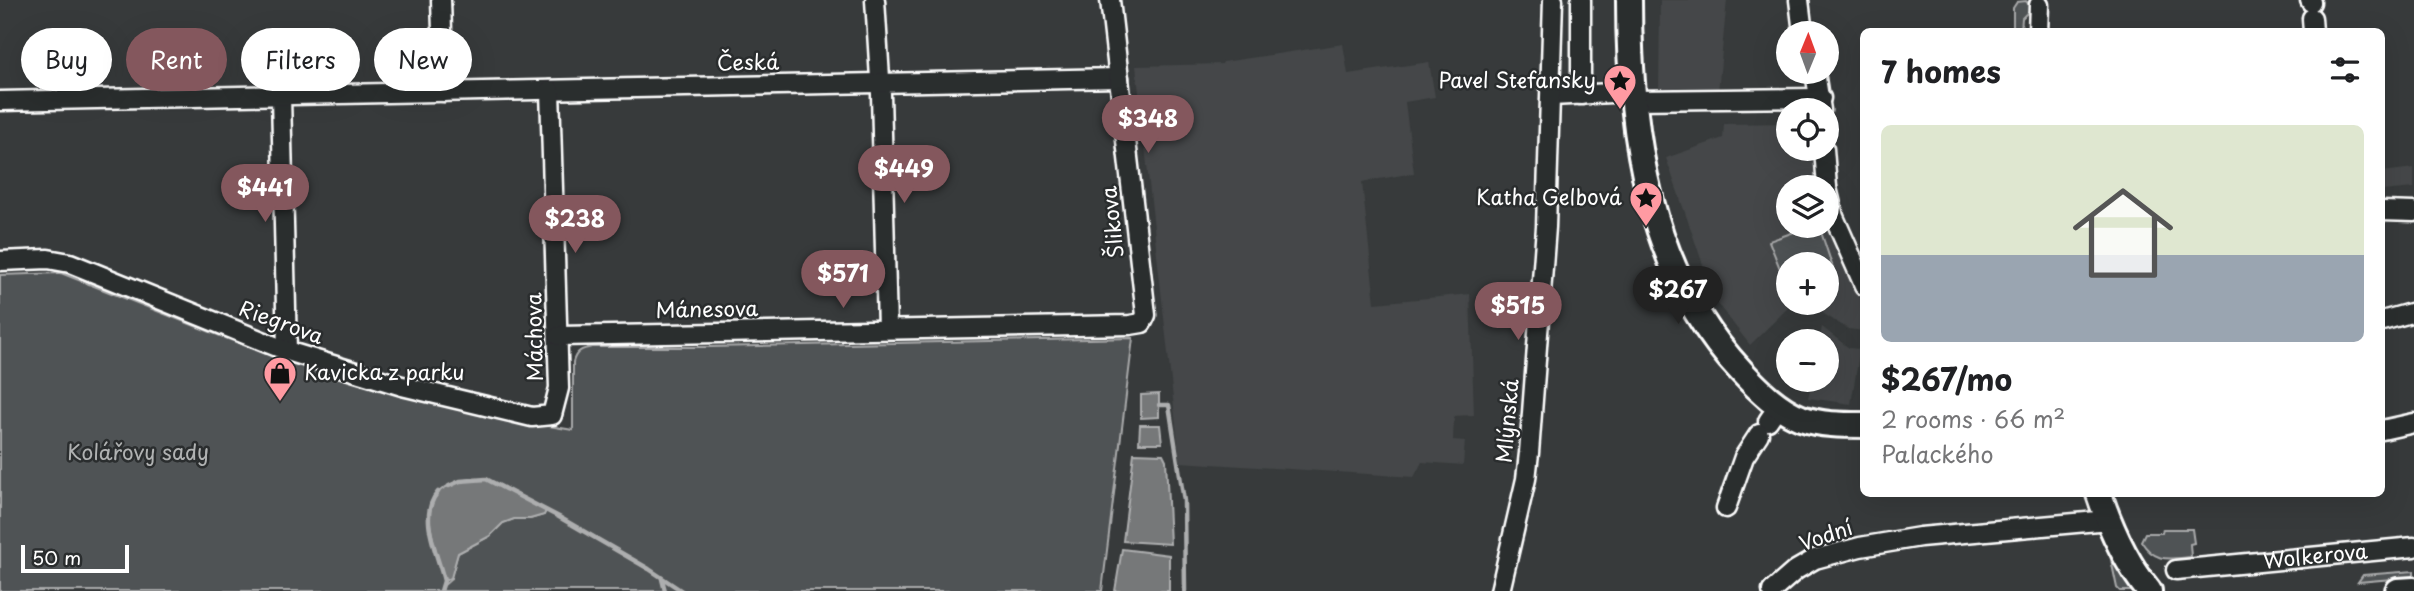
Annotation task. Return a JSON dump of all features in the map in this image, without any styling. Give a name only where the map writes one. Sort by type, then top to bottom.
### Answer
[{"type":"main road","points":[[1629,0],[1629,53],[1633,96],[1654,213],[1678,278],[1693,306],[1722,349],[1749,379],[1769,420],[1794,415],[1837,425],[1860,425]]},
{"type":"main road","points":[[2100,497],[2137,574],[2149,591]]},
{"type":"main road","points":[[2398,591],[2414,590]]},
{"type":"street","points":[[441,0],[444,92]]},
{"type":"street","points":[[875,0],[887,329]]},
{"type":"street","name":"Šlikova","points":[[1110,0],[1146,315]]},
{"type":"street","name":"Mlýnská","points":[[1500,591],[1526,479],[1529,453],[1546,227],[1553,0]]},
{"type":"street","points":[[1581,0],[1581,95]]},
{"type":"street","points":[[1799,0],[1802,21]]},
{"type":"street","points":[[2039,5],[2039,28]]},
{"type":"street","name":"Česká","points":[[0,101],[1119,78]]},
{"type":"street","name":"Máchova","points":[[550,90],[559,336],[559,388],[552,415]]},
{"type":"street","points":[[281,96],[287,351]]},
{"type":"street","points":[[1551,96],[1633,96],[1776,102]]},
{"type":"street","points":[[2385,211],[2414,212]]},
{"type":"street","points":[[1839,229],[1860,276]]},
{"type":"street","name":"Riegrova","points":[[0,261],[48,258],[69,263],[287,351],[402,386],[519,414],[542,417],[552,415]]},
{"type":"street","points":[[2385,320],[2414,312]]},
{"type":"street","name":"Mánesova","points":[[559,336],[1130,325],[1142,323],[1146,315]]},
{"type":"street","points":[[1726,508],[1744,457],[1769,420]]},
{"type":"street","points":[[2385,429],[2414,423]]},
{"type":"street","name":"Vodní","points":[[1772,591],[1796,570],[1815,559],[1860,547],[1920,537],[2109,520]]},
{"type":"street","name":"Wolkerova","points":[[2176,570],[2414,547]]},
{"type":"shaded area","points":[[1660,0],[1727,0],[1718,92],[1659,93]]},
{"type":"shaded area","points":[[1343,44],[1348,74],[1429,62],[1435,97],[1405,102],[1414,173],[1362,182],[1375,303],[1470,294],[1474,415],[1454,416],[1453,440],[1465,441],[1463,465],[1422,462],[1414,477],[1180,462],[1136,66],[1222,64]]},
{"type":"shaded area","points":[[1776,123],[1776,161],[1815,161],[1817,175],[1776,175],[1776,238],[1836,238],[1860,295],[1860,330],[1848,329],[1826,315],[1839,315],[1839,252],[1776,252],[1776,315],[1781,315],[1750,345],[1716,302],[1666,158],[1723,138],[1724,124]]},
{"type":"shaded area","points":[[2414,168],[2414,188],[2385,191],[2385,172]]},
{"type":"shaded area","points":[[1839,340],[1849,348],[1860,349],[1851,404],[1808,398],[1809,392],[1839,392]]},
{"type":"shaded area","points":[[1159,394],[1159,417],[1141,418],[1141,395]]},
{"type":"shaded area","points":[[1140,425],[1160,425],[1162,443],[1139,443]]},
{"type":"shaded area","points":[[1134,453],[1163,454],[1166,460],[1170,544],[1123,541]]},
{"type":"shaded area","points":[[486,479],[546,511],[544,515],[530,519],[514,519],[503,523],[490,536],[458,553],[451,578],[444,581],[430,526],[430,511],[434,498],[443,488],[460,482]]},
{"type":"shaded area","points":[[1122,549],[1169,555],[1169,591],[1115,591]]},
{"type":"green space","points":[[2026,1],[2032,8],[2022,18],[2021,28],[2013,28],[2013,8],[2017,2]]},
{"type":"green space","points":[[1777,238],[1823,238],[1828,252],[1776,252],[1776,259],[1769,241]]},
{"type":"green space","name":"Kolářovy sady","points":[[61,273],[286,362],[495,417],[573,430],[573,362],[580,351],[592,347],[1133,338],[1102,591],[0,591],[0,275]],"holes":[[[545,511],[544,515],[503,523],[490,536],[458,553],[450,580],[443,586],[430,527]]]},
{"type":"green space","points":[[2163,529],[2192,529],[2194,543],[2190,544],[2191,557],[2163,558],[2146,548],[2141,541],[2145,533],[2162,533]]},
{"type":"green space","points":[[2109,550],[2135,591],[2120,591],[2117,588]]},
{"type":"green space","points":[[2414,571],[2414,577],[2358,582],[2363,575]]},
{"type":"waterway","points":[[1159,405],[1169,405],[1184,501],[1185,591]]},
{"type":"waterway","points":[[449,486],[460,481],[486,479],[559,517],[682,591]]},
{"type":"waterway","points":[[438,492],[429,512],[429,524],[444,581],[441,591]]},
{"type":"waterway","points":[[662,579],[665,591]]},
{"type":"place","name":"Pavel Stefansky","points":[[1620,111]]},
{"type":"place","name":"Katha Gelbová","points":[[1646,228]]},
{"type":"place","name":"Kavicka z parku","points":[[280,403]]}]
